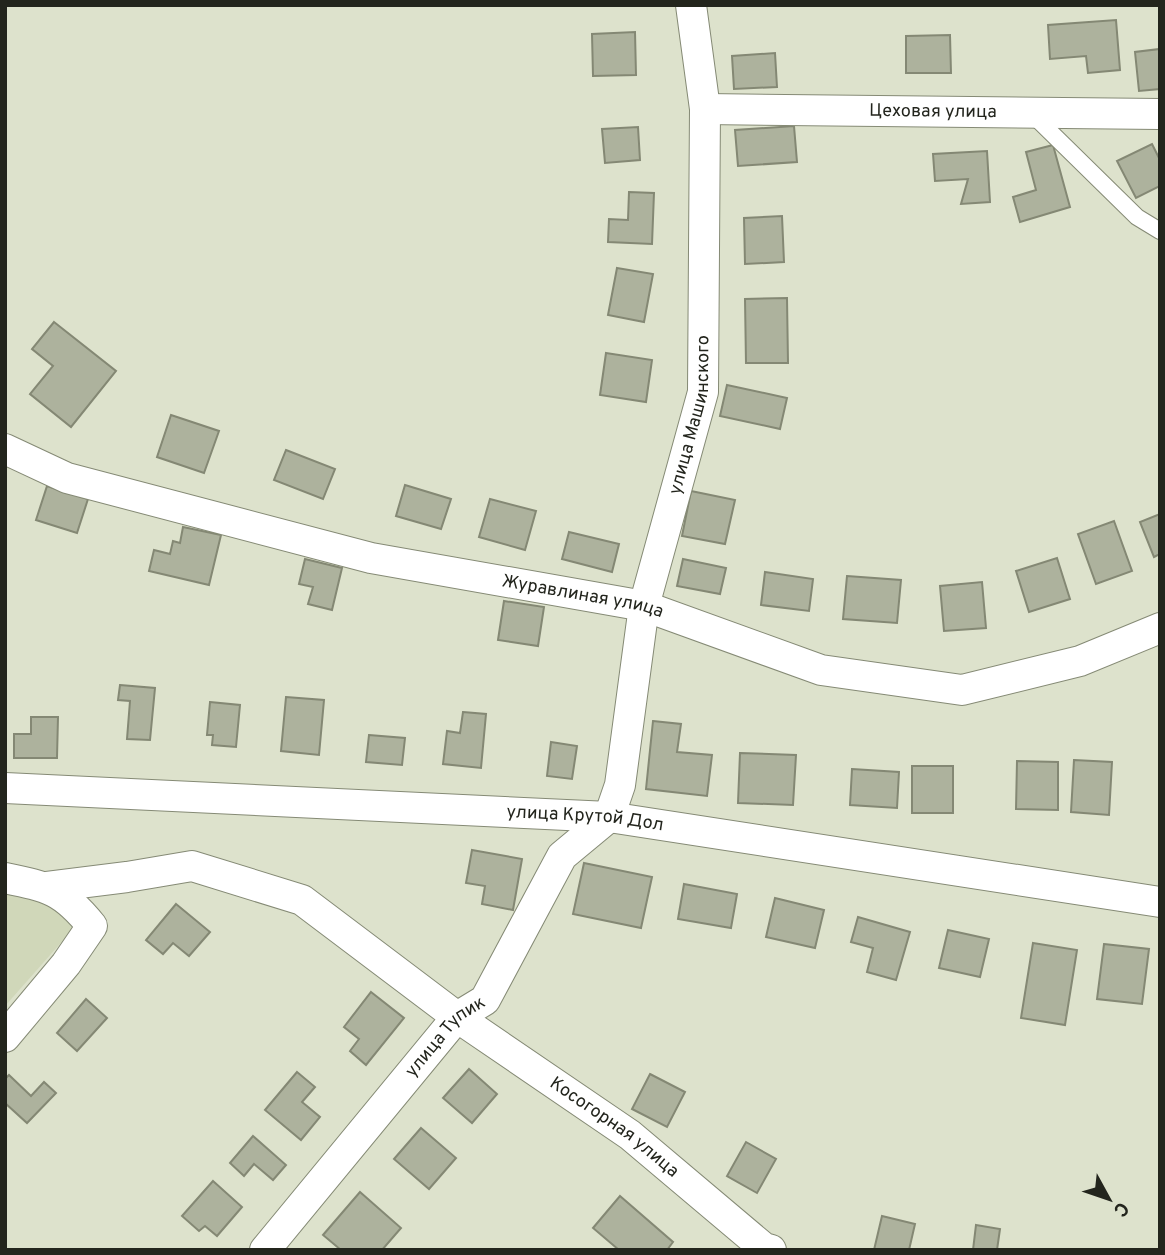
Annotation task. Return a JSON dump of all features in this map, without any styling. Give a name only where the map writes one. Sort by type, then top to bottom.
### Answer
[{"type":"street","name":"улица Машинского","points":[[609,817],[620,785],[644,606],[703,391],[705,110],[691,5]]},
{"type":"street","name":"Цеховая улица","points":[[705,110],[1160,114]]},
{"type":"street","name":"Журавлиная улица","points":[[5,449],[66,478],[371,558],[644,606],[821,670],[961,690],[1080,661],[1160,628]]},
{"type":"street","name":"улица Крутой Дол","points":[[5,788],[609,817],[1160,902]]},
{"type":"street","name":"улица Тупик","points":[[265,1250],[457,1017],[485,1000],[562,856],[609,817]]},
{"type":"street","name":"Косогорная улица","points":[[47,887],[192,866],[302,900],[457,1017],[629,1135],[768,1249]]},
{"type":"street","points":[[5,878],[47,887],[74,904],[92,926],[66,964],[5,1037]]},
{"type":"lane","points":[[1031,113],[1137,217],[1160,230]]},
{"type":"shaded area","points":[[5,888],[67,912],[74,928],[5,1006]]},
{"type":"building","points":[[1116,20],[1120,70],[1088,73],[1086,56],[1050,59],[1048,25]]},
{"type":"building","points":[[635,32],[636,75],[593,76],[592,34]]},
{"type":"building","points":[[950,35],[951,73],[906,73],[906,36]]},
{"type":"building","points":[[1160,49],[1160,89],[1139,91],[1135,52]]},
{"type":"building","points":[[775,53],[777,87],[734,89],[732,56]]},
{"type":"building","points":[[794,126],[797,162],[738,166],[735,130]]},
{"type":"building","points":[[638,127],[640,160],[605,163],[602,129]]},
{"type":"building","points":[[1152,144],[1160,160],[1160,186],[1136,198],[1117,161]]},
{"type":"building","points":[[1053,145],[1070,207],[1020,222],[1013,197],[1036,190],[1026,152]]},
{"type":"building","points":[[987,151],[990,202],[961,204],[968,179],[935,181],[933,154]]},
{"type":"building","points":[[629,192],[654,193],[652,244],[608,242],[609,219],[628,220]]},
{"type":"building","points":[[782,216],[784,262],[745,264],[744,218]]},
{"type":"building","points":[[617,268],[653,274],[644,322],[608,315]]},
{"type":"building","points":[[787,298],[788,363],[746,363],[745,299]]},
{"type":"building","points":[[54,322],[116,371],[71,427],[30,394],[53,366],[32,349]]},
{"type":"building","points":[[606,353],[652,360],[646,402],[600,395]]},
{"type":"building","points":[[727,385],[787,398],[780,429],[720,416]]},
{"type":"building","points":[[171,415],[219,431],[204,473],[157,457]]},
{"type":"building","points":[[286,450],[335,469],[323,499],[274,480]]},
{"type":"building","points":[[405,485],[451,499],[441,529],[396,516]]},
{"type":"building","points":[[47,486],[88,499],[77,533],[36,520]]},
{"type":"building","points":[[691,491],[735,500],[725,544],[682,536]]},
{"type":"building","points":[[490,499],[536,511],[525,550],[479,537]]},
{"type":"building","points":[[1160,514],[1160,554],[1154,557],[1140,522]]},
{"type":"building","points":[[1114,521],[1132,571],[1096,584],[1078,534]]},
{"type":"building","points":[[183,527],[221,535],[209,585],[149,571],[154,550],[170,554],[173,541],[180,543]]},
{"type":"building","points":[[569,532],[619,544],[612,572],[562,559]]},
{"type":"building","points":[[1057,558],[1070,599],[1029,612],[1016,571]]},
{"type":"building","points":[[305,559],[342,568],[332,610],[308,604],[313,587],[299,584]]},
{"type":"building","points":[[683,559],[726,568],[720,594],[677,586]]},
{"type":"building","points":[[765,572],[813,579],[809,611],[761,605]]},
{"type":"building","points":[[847,576],[901,580],[897,623],[843,619]]},
{"type":"building","points":[[982,582],[986,628],[944,631],[940,586]]},
{"type":"building","points":[[504,601],[544,607],[538,646],[498,640]]},
{"type":"building","points":[[120,685],[155,688],[150,740],[127,739],[130,701],[118,700]]},
{"type":"building","points":[[286,697],[324,700],[319,755],[281,751]]},
{"type":"building","points":[[210,702],[240,705],[236,747],[212,745],[213,735],[207,735]]},
{"type":"building","points":[[463,712],[486,714],[481,768],[443,764],[447,731],[460,733]]},
{"type":"building","points":[[31,717],[58,717],[57,758],[14,758],[14,734],[31,734]]},
{"type":"building","points":[[653,721],[681,724],[677,752],[712,755],[707,796],[646,789]]},
{"type":"building","points":[[369,735],[405,738],[402,765],[366,762]]},
{"type":"building","points":[[551,742],[577,746],[572,779],[547,776]]},
{"type":"building","points":[[740,753],[796,755],[793,805],[738,803]]},
{"type":"building","points":[[1074,760],[1112,762],[1109,815],[1071,812]]},
{"type":"building","points":[[1017,761],[1058,762],[1058,810],[1016,809]]},
{"type":"building","points":[[912,766],[953,766],[953,813],[912,813]]},
{"type":"building","points":[[852,769],[899,772],[897,808],[850,805]]},
{"type":"building","points":[[472,850],[522,859],[513,910],[482,904],[485,886],[466,883]]},
{"type":"building","points":[[584,863],[652,877],[641,928],[573,914]]},
{"type":"building","points":[[684,884],[737,894],[731,928],[678,919]]},
{"type":"building","points":[[775,898],[824,910],[815,948],[766,937]]},
{"type":"building","points":[[176,904],[210,932],[189,956],[173,943],[163,954],[146,940]]},
{"type":"building","points":[[858,917],[910,932],[896,980],[867,972],[873,948],[851,942]]},
{"type":"building","points":[[948,930],[989,939],[980,977],[939,968]]},
{"type":"building","points":[[1033,943],[1077,950],[1065,1025],[1021,1018]]},
{"type":"building","points":[[1104,944],[1149,949],[1142,1004],[1097,999]]},
{"type":"building","points":[[371,992],[404,1018],[366,1065],[350,1051],[359,1039],[344,1027]]},
{"type":"building","points":[[86,999],[107,1018],[77,1051],[57,1033]]},
{"type":"building","points":[[469,1069],[497,1094],[472,1123],[443,1098]]},
{"type":"building","points":[[297,1072],[315,1087],[302,1102],[320,1117],[301,1140],[265,1110]]},
{"type":"building","points":[[650,1074],[685,1092],[667,1127],[632,1109]]},
{"type":"building","points":[[9,1075],[31,1096],[44,1082],[56,1093],[27,1123],[5,1103],[5,1079]]},
{"type":"building","points":[[421,1128],[456,1158],[429,1189],[394,1159]]},
{"type":"building","points":[[253,1136],[286,1165],[273,1180],[254,1164],[244,1176],[230,1163]]},
{"type":"building","points":[[746,1142],[776,1159],[757,1193],[727,1176]]},
{"type":"building","points":[[213,1181],[242,1207],[217,1236],[205,1226],[199,1231],[182,1216]]},
{"type":"building","points":[[360,1192],[401,1228],[382,1250],[341,1250],[323,1235]]},
{"type":"building","points":[[620,1196],[673,1242],[667,1250],[619,1250],[593,1228]]},
{"type":"building","points":[[882,1216],[915,1224],[909,1250],[874,1250]]},
{"type":"building","points":[[976,1225],[1000,1229],[997,1250],[973,1250]]}]
